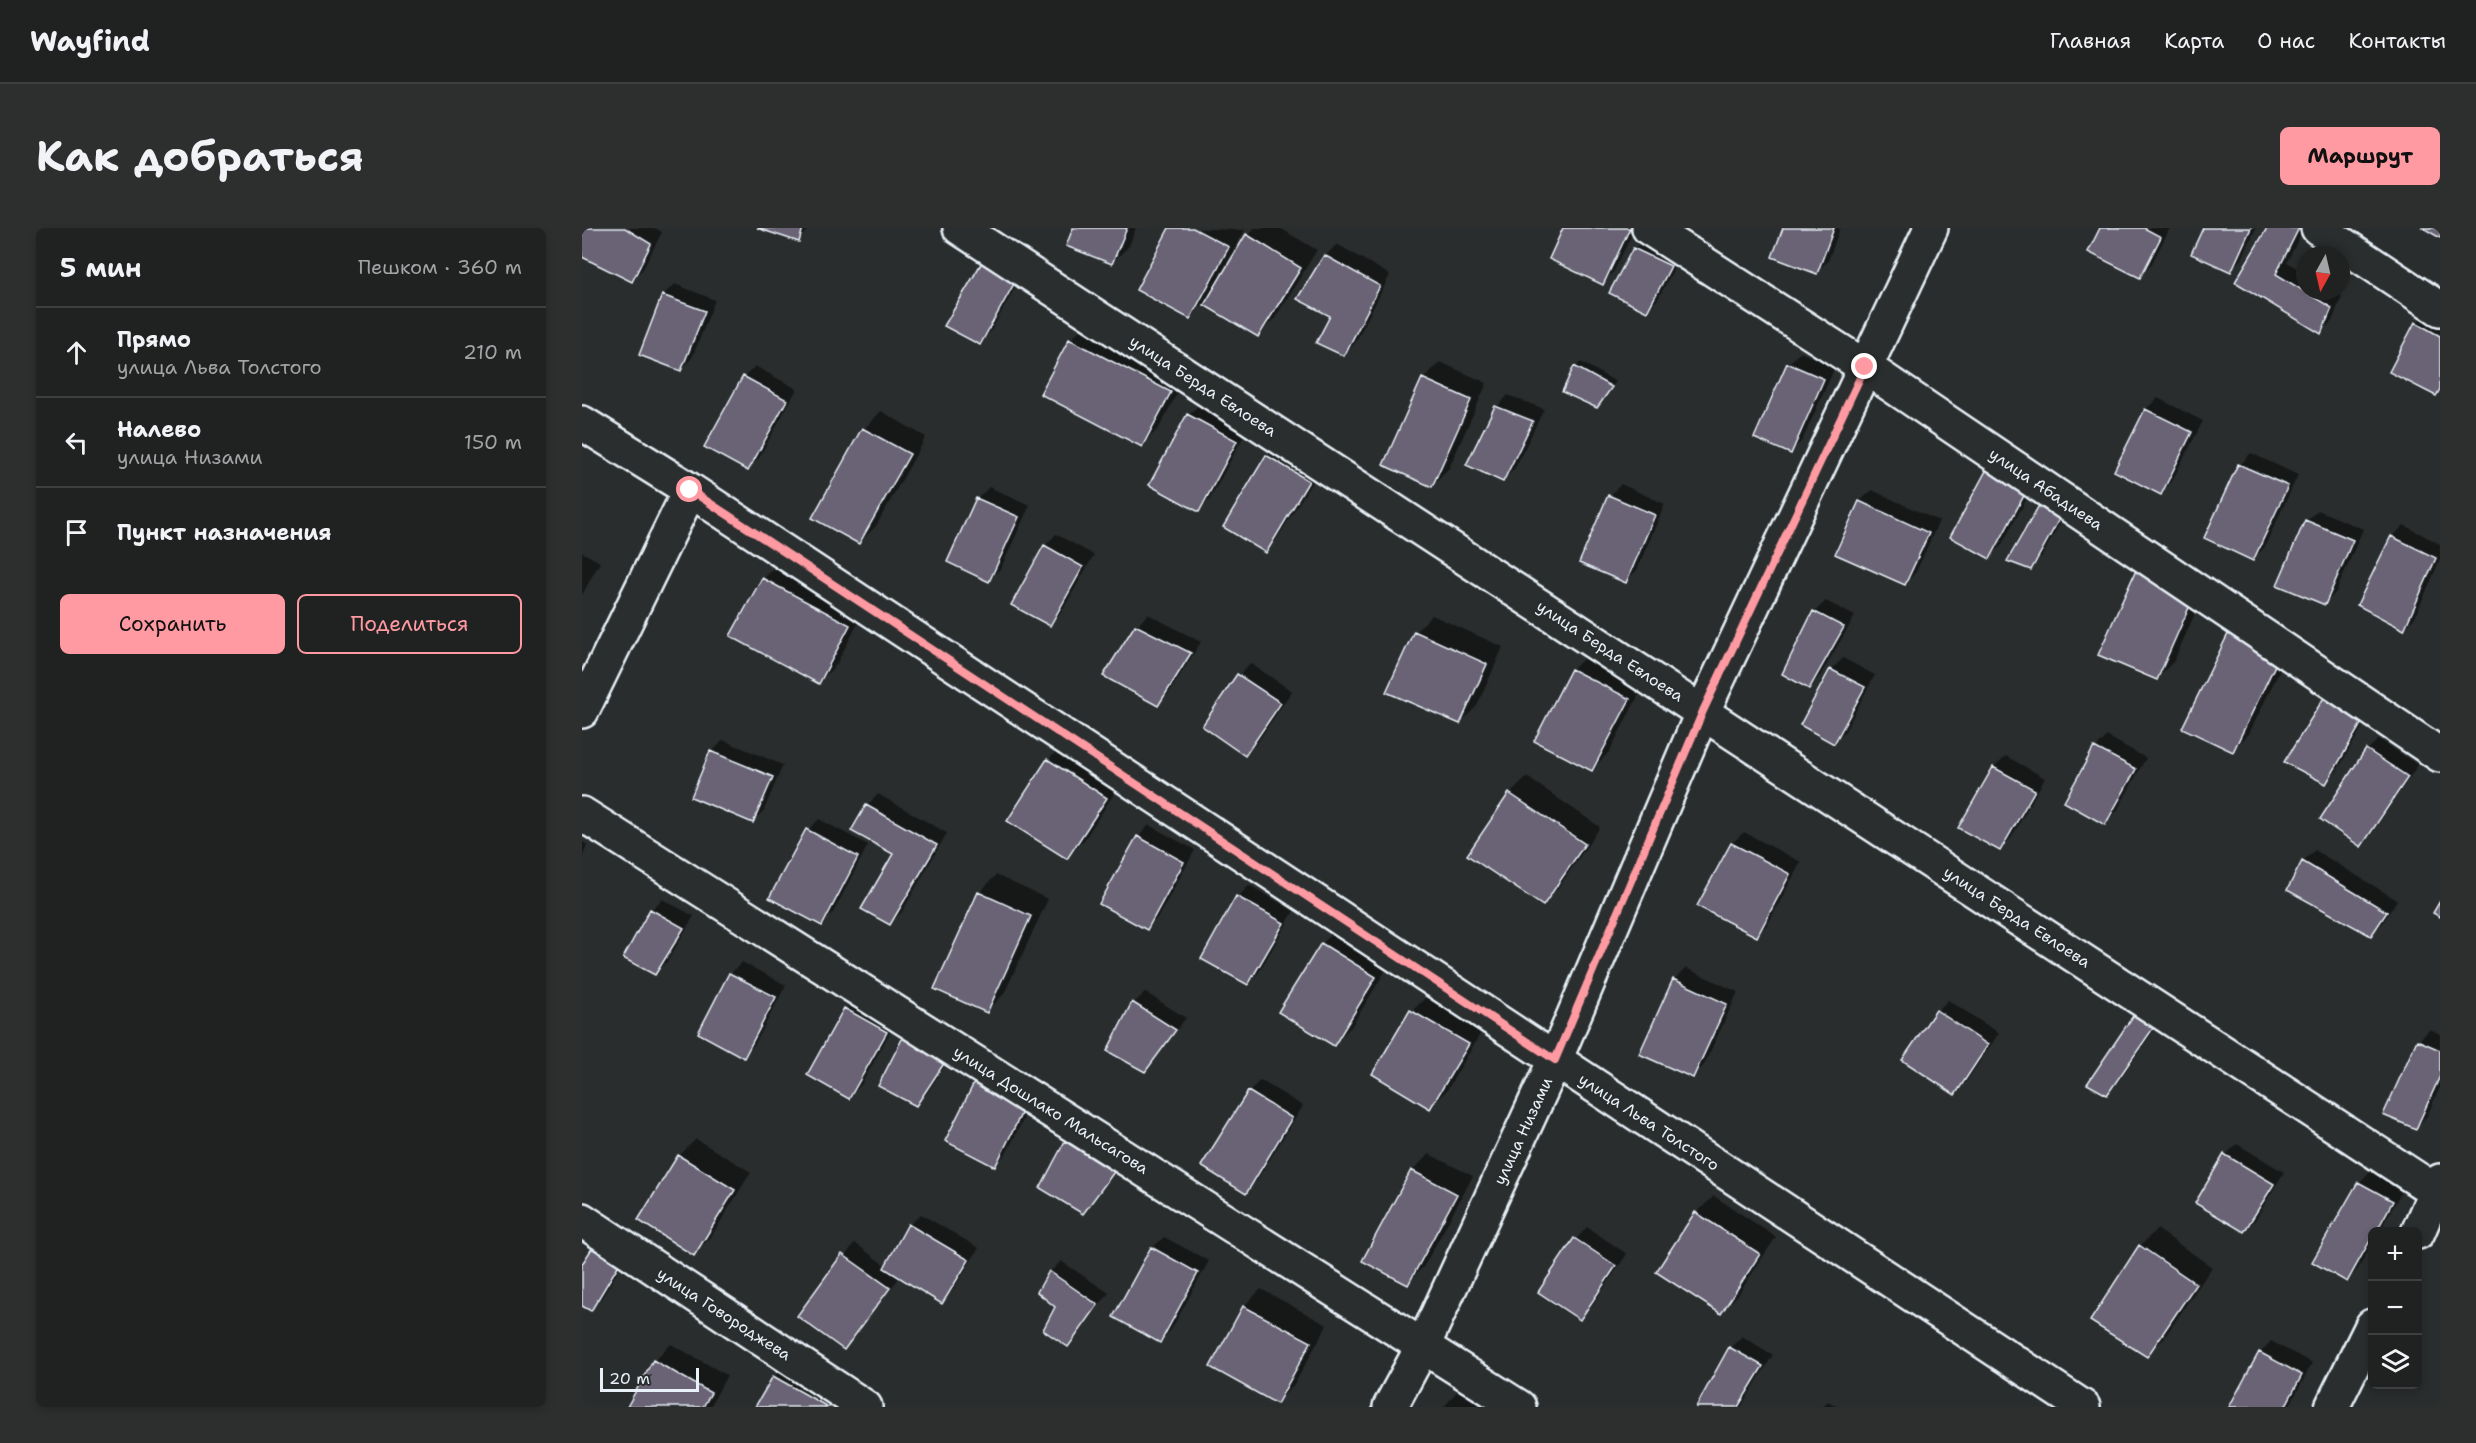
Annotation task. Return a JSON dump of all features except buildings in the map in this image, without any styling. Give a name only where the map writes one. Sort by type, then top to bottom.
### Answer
[{"type":"street","name":"улица Берда Евлоева","points":[[960,228],[2439,1189]]},
{"type":"street","name":"улица Абадиева","points":[[1649,228],[1865,367],[2440,755]]},
{"type":"street","name":"улица Низами","points":[[1390,1407],[1423,1347],[1555,1060],[1703,711],[1931,228]]},
{"type":"street","points":[[2318,228],[2440,309]]},
{"type":"street","name":"улица Льва Толстого","points":[[582,423],[690,490],[2083,1407]]},
{"type":"street","points":[[582,711],[690,490]]},
{"type":"street","name":"улица Дошлако Мальсагова","points":[[582,814],[1519,1407]]},
{"type":"street","points":[[2420,1227],[2439,1189]]},
{"type":"street","name":"улица Говороджева","points":[[582,1220],[865,1407]]},
{"type":"street","points":[[2332,1407],[2368,1335]]},
{"type":"route","points":[[690,490],[1555,1060],[1703,711],[1865,367]]}]
